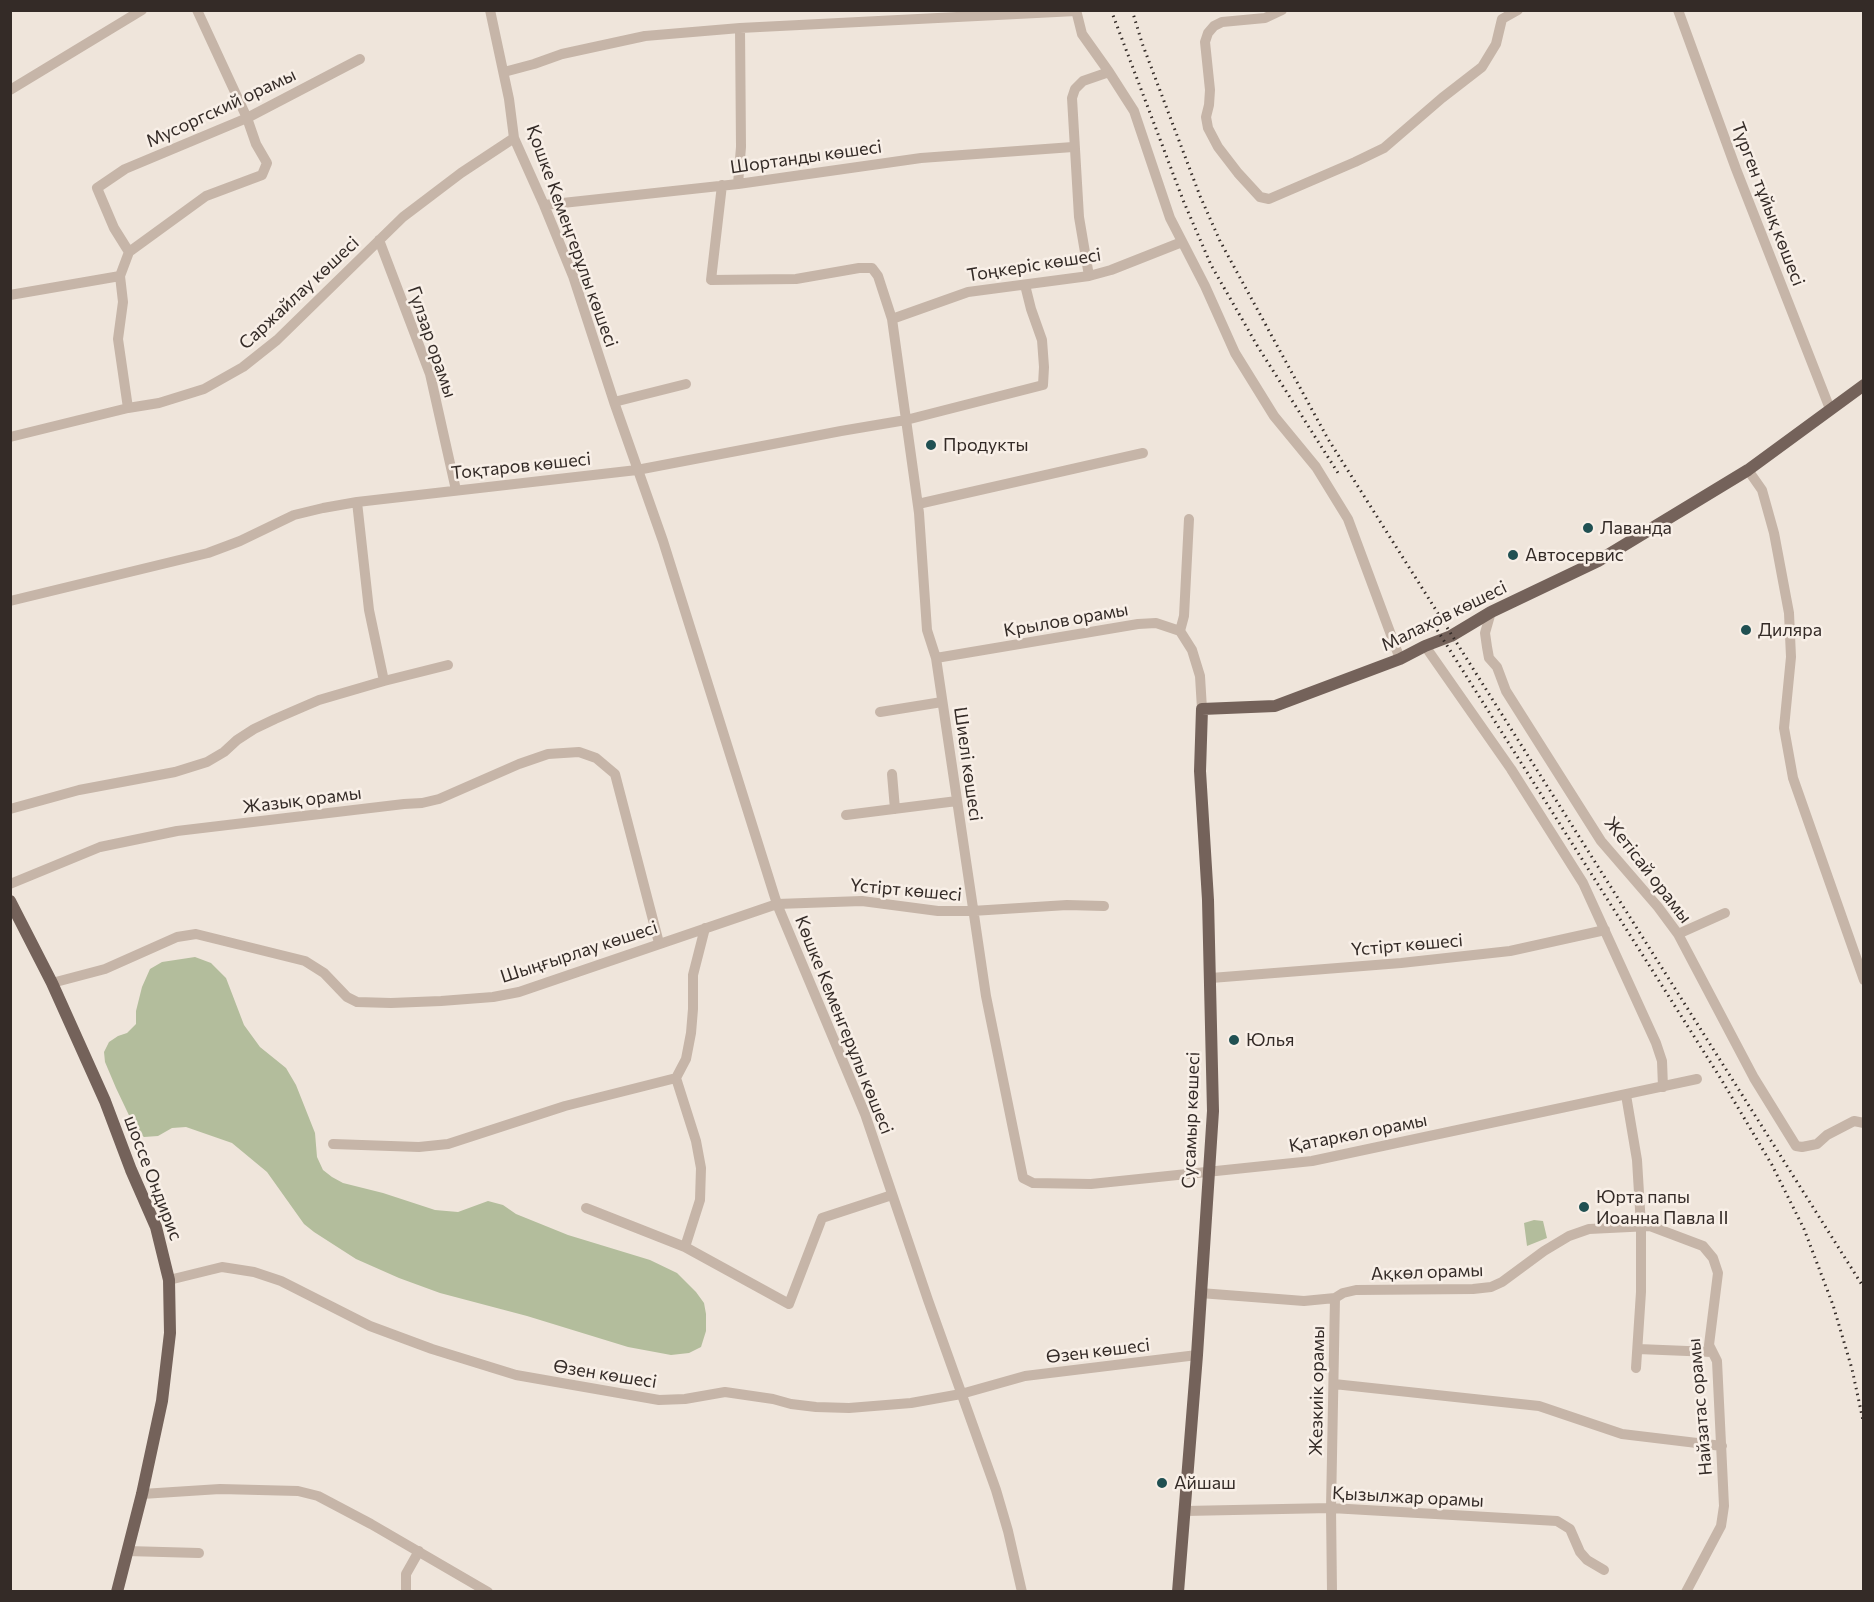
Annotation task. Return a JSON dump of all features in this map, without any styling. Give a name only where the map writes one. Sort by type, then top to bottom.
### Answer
[{"type":"main road","name":"Малахов көшесі","points":[[1202,709],[1275,706],[1400,659],[1451,636],[1491,612],[1598,561],[1748,470],[1863,385]]},
{"type":"main road","name":"Сусамыр көшесі","points":[[1178,1592],[1213,1111],[1211,978],[1200,771],[1202,709]]},
{"type":"main road","name":"шоссе Ондирис","points":[[10,901],[52,983],[105,1101],[130,1170],[156,1227],[169,1280],[170,1333],[162,1401],[142,1494],[117,1592]]},
{"type":"street","points":[[10,90],[141,10]]},
{"type":"street","points":[[128,408],[118,339],[123,302],[120,276],[129,252],[206,196],[262,175],[267,163],[256,144],[247,118],[197,10]]},
{"type":"street","name":"Қошке Кемеңгерұлы көшесі","points":[[490,10],[504,72],[514,138],[573,276],[637,470]]},
{"type":"street","points":[[1282,10],[1265,18],[1222,22],[1208,33],[1205,42],[1210,90],[1206,117],[1208,128],[1218,147],[1238,173],[1260,196],[1269,199],[1384,148],[1482,67],[1496,44],[1502,19],[1518,10]]},
{"type":"street","name":"Түрген тұйық көшесі","points":[[1678,10],[1736,169],[1830,409]]},
{"type":"street","points":[[504,72],[562,54],[645,36],[740,28],[1076,11],[1082,34],[1134,111],[1170,218],[1205,286],[1235,353],[1274,416],[1316,467],[1348,519],[1400,659]]},
{"type":"street","points":[[738,184],[741,147],[740,28]]},
{"type":"street","name":"Мусоргский орамы","points":[[129,252],[114,228],[97,188],[125,169],[247,118],[360,59]]},
{"type":"street","points":[[1089,276],[1079,217],[1071,98],[1075,88],[1083,81],[1109,72]]},
{"type":"street","name":"Саржайлау көшесі","points":[[10,437],[128,408],[159,403],[204,389],[243,367],[277,340],[379,240],[428,196],[514,138]]},
{"type":"street","name":"Шортанды көшесі","points":[[544,205],[738,184],[921,159],[1073,147]]},
{"type":"street","name":"Шиелі көшесі","points":[[722,185],[711,280],[796,279],[859,268],[872,268],[878,276],[892,319],[918,504],[927,630],[936,658],[986,996],[1023,1178],[1033,1183],[1056,1184]]},
{"type":"street","name":"Гүлзар орамы","points":[[379,240],[430,374],[456,490]]},
{"type":"street","name":"Тоңкерiс көшесі","points":[[892,319],[968,292],[1089,276],[1182,242]]},
{"type":"street","points":[[10,295],[120,276]]},
{"type":"street","name":"Тоқтаров көшесі","points":[[10,601],[208,553],[240,541],[294,515],[323,508],[456,490],[637,470],[906,420],[1042,385],[1044,367],[1042,340],[1030,309],[1025,285]]},
{"type":"street","points":[[614,402],[686,384]]},
{"type":"street","points":[[918,504],[1143,453]]},
{"type":"street","name":"Көшке Кеменгерұлы көшесі","points":[[637,470],[666,552],[777,904],[865,1114],[996,1490],[1022,1592]]},
{"type":"street","points":[[1748,470],[1762,490],[1774,533],[1789,613],[1791,657],[1784,728],[1793,778],[1863,980]]},
{"type":"street","points":[[357,502],[369,609],[384,681]]},
{"type":"street","points":[[1180,631],[1184,615],[1189,519]]},
{"type":"street","name":"Жетісай орамы","points":[[1491,612],[1485,633],[1489,658],[1497,667],[1506,691],[1601,841],[1658,907],[1678,934],[1754,1078],[1796,1146],[1817,1144],[1827,1135],[1854,1121],[1863,1123]]},
{"type":"street","name":"Крылов орамы","points":[[936,658],[1138,624],[1156,623],[1180,631]]},
{"type":"street","name":"Сусамыр көшесі","points":[[1180,631],[1192,650],[1200,676],[1202,709]]},
{"type":"street","points":[[1425,646],[1511,769],[1583,882],[1656,1043],[1662,1061],[1662,1087]]},
{"type":"street","points":[[10,808],[79,790],[175,772],[207,762],[225,752],[245,734],[319,700],[448,665]]},
{"type":"street","points":[[880,712],[942,702]]},
{"type":"street","name":"Жазық орамы","points":[[10,884],[100,848],[134,840],[177,831],[422,803],[439,799],[519,764],[548,754],[579,752],[596,758],[615,774],[659,943]]},
{"type":"street","points":[[892,774],[896,809]]},
{"type":"street","points":[[846,815],[957,801]]},
{"type":"street","name":"Үстірт көшесі","points":[[777,904],[862,901],[938,912],[1067,905],[1104,906]]},
{"type":"street","name":"Шыңғырлау көшесі","points":[[52,983],[105,969],[177,937],[196,934],[305,961],[324,973],[347,997],[357,1002],[391,1004],[493,997],[519,992],[777,904]]},
{"type":"street","points":[[1678,934],[1725,913]]},
{"type":"street","points":[[685,1247],[700,1200],[701,1168],[696,1141],[676,1078],[686,1059],[693,1009],[693,975],[705,928]]},
{"type":"street","name":"Үстірт көшесі","points":[[1211,978],[1401,963],[1510,951],[1605,930]]},
{"type":"street","points":[[333,1144],[419,1147],[448,1144],[565,1106],[676,1078]]},
{"type":"street","name":"Қатаркөл орамы","points":[[1056,1184],[1091,1184],[1312,1161],[1697,1079]]},
{"type":"street","points":[[1626,1095],[1638,1160],[1641,1226],[1641,1292],[1636,1368]]},
{"type":"street","points":[[586,1208],[685,1247],[789,1304],[822,1218],[892,1195]]},
{"type":"street","name":"Ақкөл орамы","points":[[1200,1293],[1304,1301],[1335,1298],[1343,1293],[1356,1290],[1491,1287],[1502,1282],[1569,1236],[1589,1228],[1641,1226]]},
{"type":"street","name":"Найзатас орамы","points":[[1641,1226],[1664,1230],[1703,1246],[1713,1258],[1718,1273],[1709,1345],[1717,1361],[1724,1506],[1721,1526],[1686,1592]]},
{"type":"street","name":"Өзен көшесі","points":[[169,1280],[222,1267],[254,1272],[280,1281],[370,1326],[452,1356],[516,1375],[659,1400],[725,1392],[791,1404],[849,1408],[911,1404],[961,1394],[1025,1376],[1197,1355]]},
{"type":"street","name":"Жезкиік орамы","points":[[1332,1592],[1331,1508],[1335,1298]]},
{"type":"street","points":[[1638,1349],[1712,1352]]},
{"type":"street","points":[[1334,1384],[1539,1406],[1622,1434],[1722,1446]]},
{"type":"street","points":[[142,1494],[220,1489],[298,1491],[318,1496],[488,1592]]},
{"type":"street","name":"Қызылжар орамы","points":[[1185,1511],[1331,1508],[1557,1521],[1570,1529],[1580,1552],[1587,1560],[1604,1570]]},
{"type":"street","points":[[127,1551],[200,1553]]},
{"type":"street","points":[[406,1592],[406,1574],[419,1551]]},
{"type":"green space","points":[[195,957],[211,963],[226,978],[244,1025],[260,1047],[286,1068],[296,1085],[315,1133],[317,1157],[323,1170],[332,1177],[343,1183],[435,1210],[458,1212],[488,1201],[503,1205],[516,1214],[568,1235],[650,1260],[677,1273],[704,1303],[706,1331],[701,1347],[689,1353],[671,1355],[628,1347],[527,1316],[440,1293],[399,1278],[356,1259],[304,1224],[267,1172],[232,1143],[186,1127],[172,1128],[158,1136],[144,1137],[136,1130],[116,1088],[105,1062],[104,1052],[109,1042],[127,1033],[136,1024],[136,1011],[142,987],[150,969],[162,962]]},
{"type":"green space","points":[[1534,1220],[1543,1221],[1547,1238],[1527,1246],[1524,1223]]},
{"type":"railway","points":[[1111,10],[1183,200],[1211,265],[1258,347],[1340,476]]},
{"type":"railway","points":[[1132,10],[1142,43],[1200,196],[1220,241],[1328,439],[1864,1288]]},
{"type":"railway","points":[[1434,625],[1721,1079],[1772,1165],[1804,1229],[1833,1305],[1852,1369],[1864,1425]]},
{"type":"place","name":"Продукты","points":[[931,445]]},
{"type":"place","name":"Лаванда","points":[[1588,528]]},
{"type":"place","name":"Автосервис","points":[[1513,555]]},
{"type":"place","name":"Диляра","points":[[1746,630]]},
{"type":"place","name":"Юлья","points":[[1234,1040]]},
{"type":"place","name":"Юрта папы Иоанна Павла II","points":[[1584,1207]]},
{"type":"place","name":"Айшаш","points":[[1162,1483]]}]
